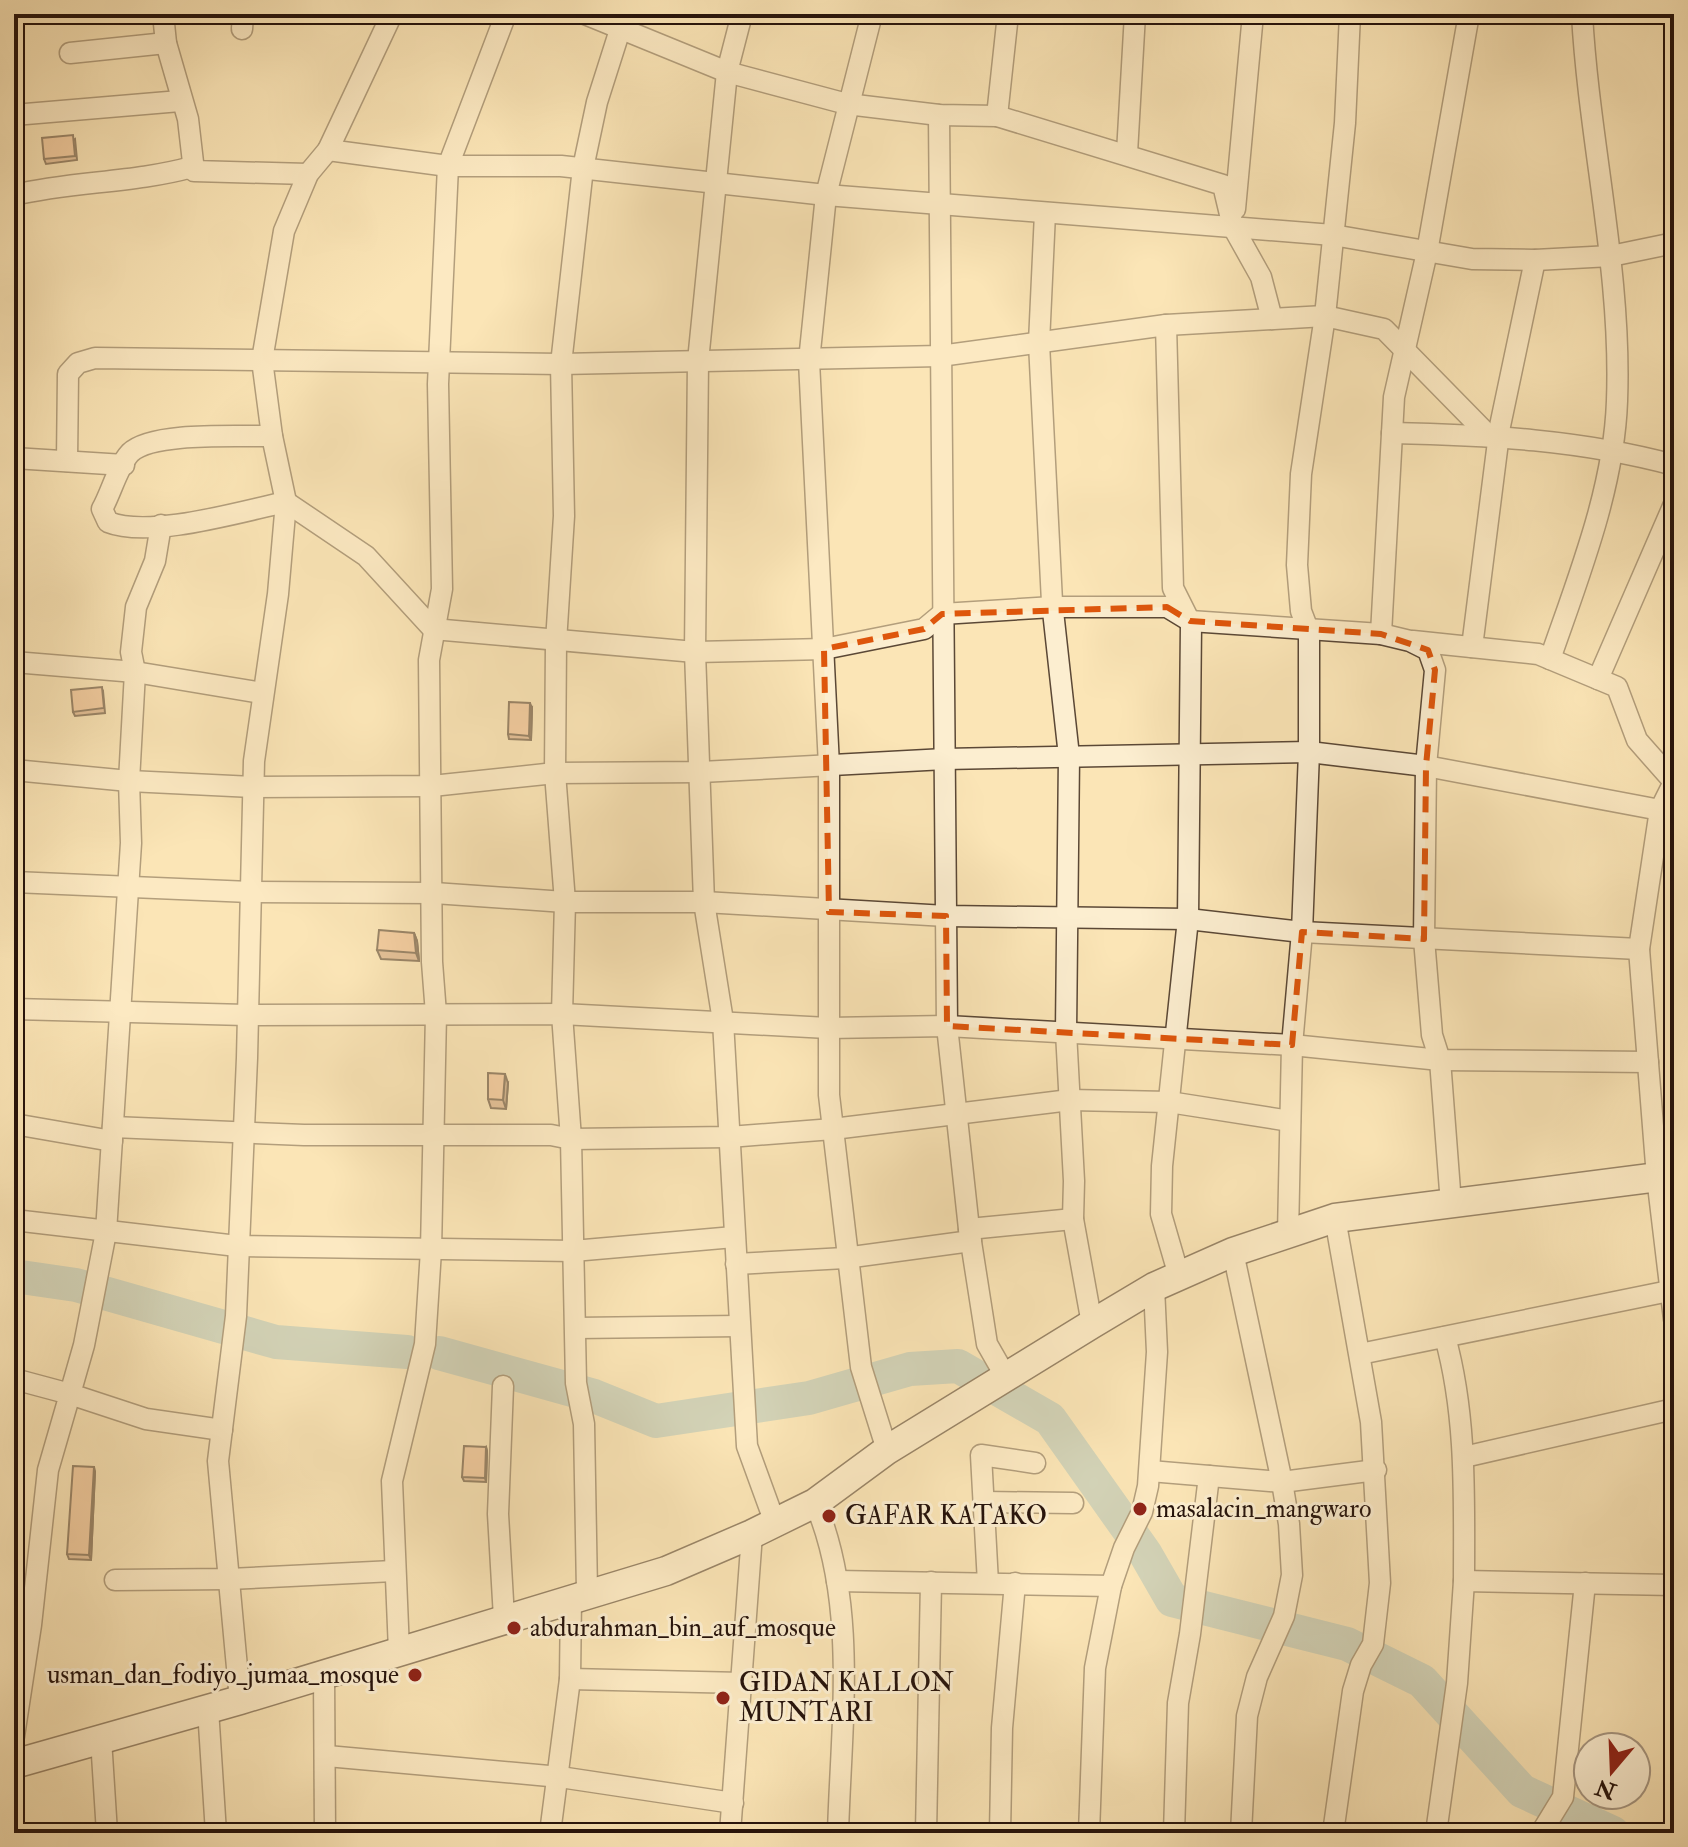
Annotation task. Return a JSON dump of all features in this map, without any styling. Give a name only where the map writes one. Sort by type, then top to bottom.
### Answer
[{"type":"street","points":[[163,14],[166,43],[180,101],[188,119],[192,167]]},
{"type":"street","points":[[240,1700],[218,1461],[236,1316],[253,787],[262,693],[278,594],[286,502],[272,436],[262,360],[284,231],[308,174],[328,150],[392,14]]},
{"type":"street","points":[[399,1651],[392,1481],[425,1344],[431,1250],[436,1014],[432,962],[434,893],[429,660],[442,589],[439,362],[448,166],[506,14]]},
{"type":"street","points":[[585,14],[622,22],[727,72],[847,104],[939,115],[997,116],[1127,153],[1223,185],[1233,227],[1261,277],[1272,319]]},
{"type":"street","points":[[730,1833],[742,1683],[764,1528],[747,1446],[743,1399],[723,1021],[704,902],[695,652],[698,361],[727,72],[742,14]]},
{"type":"street","points":[[872,14],[826,195],[809,361],[829,766],[828,1028],[833,1129],[845,1258],[863,1376],[887,1450]]},
{"type":"street","points":[[997,116],[1008,14]]},
{"type":"street","points":[[1127,153],[1135,14]]},
{"type":"street","points":[[1233,227],[1253,14]]},
{"type":"street","points":[[1288,1234],[1292,1045],[1302,932],[1309,752],[1309,632],[1301,611],[1297,565],[1301,474],[1325,316],[1345,123],[1350,14]]},
{"type":"street","points":[[1381,634],[1392,433],[1404,345],[1427,252],[1469,14]]},
{"type":"street","points":[[1550,659],[1583,563],[1611,448],[1617,402],[1611,256],[1592,141],[1582,14]]},
{"type":"street","points":[[550,1833],[560,1777],[579,1595],[584,1424],[576,1383],[571,1139],[562,1014],[565,902],[555,773],[556,642],[564,516],[561,364],[583,168],[597,102],[622,22]]},
{"type":"street","points":[[70,53],[166,43]]},
{"type":"street","points":[[14,115],[180,101]]},
{"type":"street","points":[[939,115],[947,1026],[970,1235],[987,1344],[1000,1383]]},
{"type":"street","points":[[328,150],[448,166],[583,168],[826,195],[1333,235],[1472,259],[1611,256],[1674,243]]},
{"type":"street","points":[[14,195],[87,181],[152,178],[192,167],[205,173],[308,174]]},
{"type":"street","points":[[1045,213],[1039,343],[1053,607],[1069,756],[1070,917],[1066,1032],[1073,1219],[1092,1324]]},
{"type":"street","points":[[1472,647],[1494,435],[1535,260]]},
{"type":"street","points":[[67,461],[68,374],[78,363],[95,358],[561,364],[809,361],[940,356],[1166,325],[1325,316],[1384,329],[1494,435]]},
{"type":"street","points":[[1089,1833],[1095,1668],[1111,1586],[1124,1548],[1142,1512],[1150,1471],[1157,1352],[1166,1282],[1161,1214],[1162,1166],[1188,919],[1190,621],[1173,588],[1166,325]]},
{"type":"street","points":[[1392,433],[1494,435],[1611,448],[1674,465]]},
{"type":"street","points":[[272,436],[183,438],[145,444],[130,453],[102,509],[108,522],[120,527],[161,525],[286,502],[366,556],[433,629],[695,652],[824,649],[924,629],[942,614],[1053,607],[1167,607],[1190,621],[1309,632],[1381,634],[1410,641],[1538,654],[1617,687],[1637,740],[1674,782],[1660,810],[1639,949],[1648,1062],[1665,1176],[1674,1319]]},
{"type":"street","points":[[14,458],[124,465]]},
{"type":"street","points":[[1598,679],[1674,504]]},
{"type":"street","points":[[14,1736],[31,1625],[48,1470],[70,1394],[106,1232],[128,887],[129,781],[135,672],[131,652],[136,607],[155,561],[161,525]]},
{"type":"street","points":[[1410,641],[1428,650],[1435,670],[1426,766],[1424,939],[1432,1035],[1440,1060],[1451,1204]]},
{"type":"street","points":[[14,662],[135,672],[262,693]]},
{"type":"street","points":[[14,770],[129,781],[253,787],[432,786],[555,773],[701,772],[945,759],[1191,752],[1309,752],[1426,766],[1660,810]]},
{"type":"street","points":[[14,882],[250,892],[434,893],[565,902],[704,902],[829,912],[946,916],[1188,919],[1302,932],[1639,949]]},
{"type":"street","points":[[14,1009],[246,1015],[562,1014],[828,1028],[947,1026],[1292,1045],[1440,1060],[1648,1062]]},
{"type":"street","points":[[14,1124],[112,1134],[551,1135],[571,1139],[729,1137],[833,1129],[1070,1100],[1169,1102],[1290,1121]]},
{"type":"street","points":[[14,1764],[240,1700],[666,1571],[815,1503],[887,1450],[1092,1324],[1166,1282],[1233,1252],[1335,1218],[1665,1176]]},
{"type":"street","points":[[1333,1833],[1348,1721],[1361,1665],[1373,1644],[1380,1583],[1376,1470],[1360,1354],[1335,1218]]},
{"type":"street","points":[[736,1264],[845,1258],[1073,1219]]},
{"type":"street","points":[[14,1220],[237,1246],[573,1251],[734,1237]]},
{"type":"street","points":[[1233,1252],[1282,1482],[1289,1524],[1292,1575],[1284,1616],[1257,1677],[1247,1716],[1241,1833]]},
{"type":"street","points":[[1360,1354],[1673,1290]]},
{"type":"street","points":[[576,1328],[739,1326]]},
{"type":"street","points":[[1436,1833],[1457,1683],[1464,1581],[1464,1457],[1453,1367],[1445,1337]]},
{"type":"street","points":[[14,1379],[146,1419],[222,1430]]},
{"type":"street","points":[[503,1386],[498,1514],[504,1618]]},
{"type":"street","points":[[1464,1457],[1674,1409]]},
{"type":"street","points":[[988,1583],[981,1455],[1035,1463]]},
{"type":"street","points":[[1150,1471],[1282,1482],[1376,1470]]},
{"type":"street","points":[[1174,1833],[1178,1703],[1190,1634],[1209,1476]]},
{"type":"street","points":[[984,1502],[1073,1503]]},
{"type":"street","points":[[815,1503],[830,1539],[837,1581],[843,1675],[838,1833]]},
{"type":"street","points":[[115,1580],[229,1579],[394,1571]]},
{"type":"street","points":[[837,1581],[1111,1586]]},
{"type":"street","points":[[1464,1581],[1674,1585]]},
{"type":"street","points":[[926,1833],[931,1582]]},
{"type":"street","points":[[1000,1833],[1002,1728],[1015,1583]]},
{"type":"street","points":[[1541,1833],[1563,1797],[1585,1583]]},
{"type":"street","points":[[324,1674],[327,1756],[325,1833]]},
{"type":"street","points":[[570,1679],[742,1683]]},
{"type":"street","points":[[208,1709],[216,1833]]},
{"type":"street","points":[[101,1739],[107,1833]]},
{"type":"street","points":[[327,1756],[560,1777],[733,1803]]},
{"type":"highlighted area","points":[[1167,607],[1190,621],[1381,634],[1428,650],[1435,670],[1426,766],[1424,939],[1302,932],[1292,1045],[947,1026],[946,916],[829,912],[824,649],[924,629],[942,614]]},
{"type":"building","points":[[73,135],[75,156],[44,159],[42,138]]},
{"type":"building","points":[[102,687],[104,708],[73,712],[71,690]]},
{"type":"building","points":[[509,702],[530,703],[529,736],[508,734]]},
{"type":"building","points":[[379,930],[414,933],[416,953],[377,950]]},
{"type":"building","points":[[488,1073],[505,1074],[503,1100],[488,1099]]},
{"type":"building","points":[[464,1446],[486,1447],[485,1478],[462,1477]]},
{"type":"building","points":[[73,1466],[94,1467],[89,1555],[67,1554]]},
{"type":"waterway","points":[[14,1276],[76,1285],[276,1342],[407,1352]]},
{"type":"waterway","points":[[439,1353],[594,1396],[656,1421],[809,1398],[910,1369],[958,1366],[1050,1419],[1145,1553],[1172,1600],[1347,1644],[1422,1681],[1522,1791],[1613,1833]]},
{"type":"place","name":"masalacin_mangwaro","points":[[1140,1509]]},
{"type":"place","name":"GAFAR KATAKO","points":[[829,1516]]},
{"type":"place","name":"abdurahman_bin_auf_mosque","points":[[514,1628]]},
{"type":"place","name":"usman_dan_fodiyo_jumaa_mosque","points":[[415,1675]]},
{"type":"place","name":"GIDAN KALLON MUNTARI","points":[[723,1698]]}]
